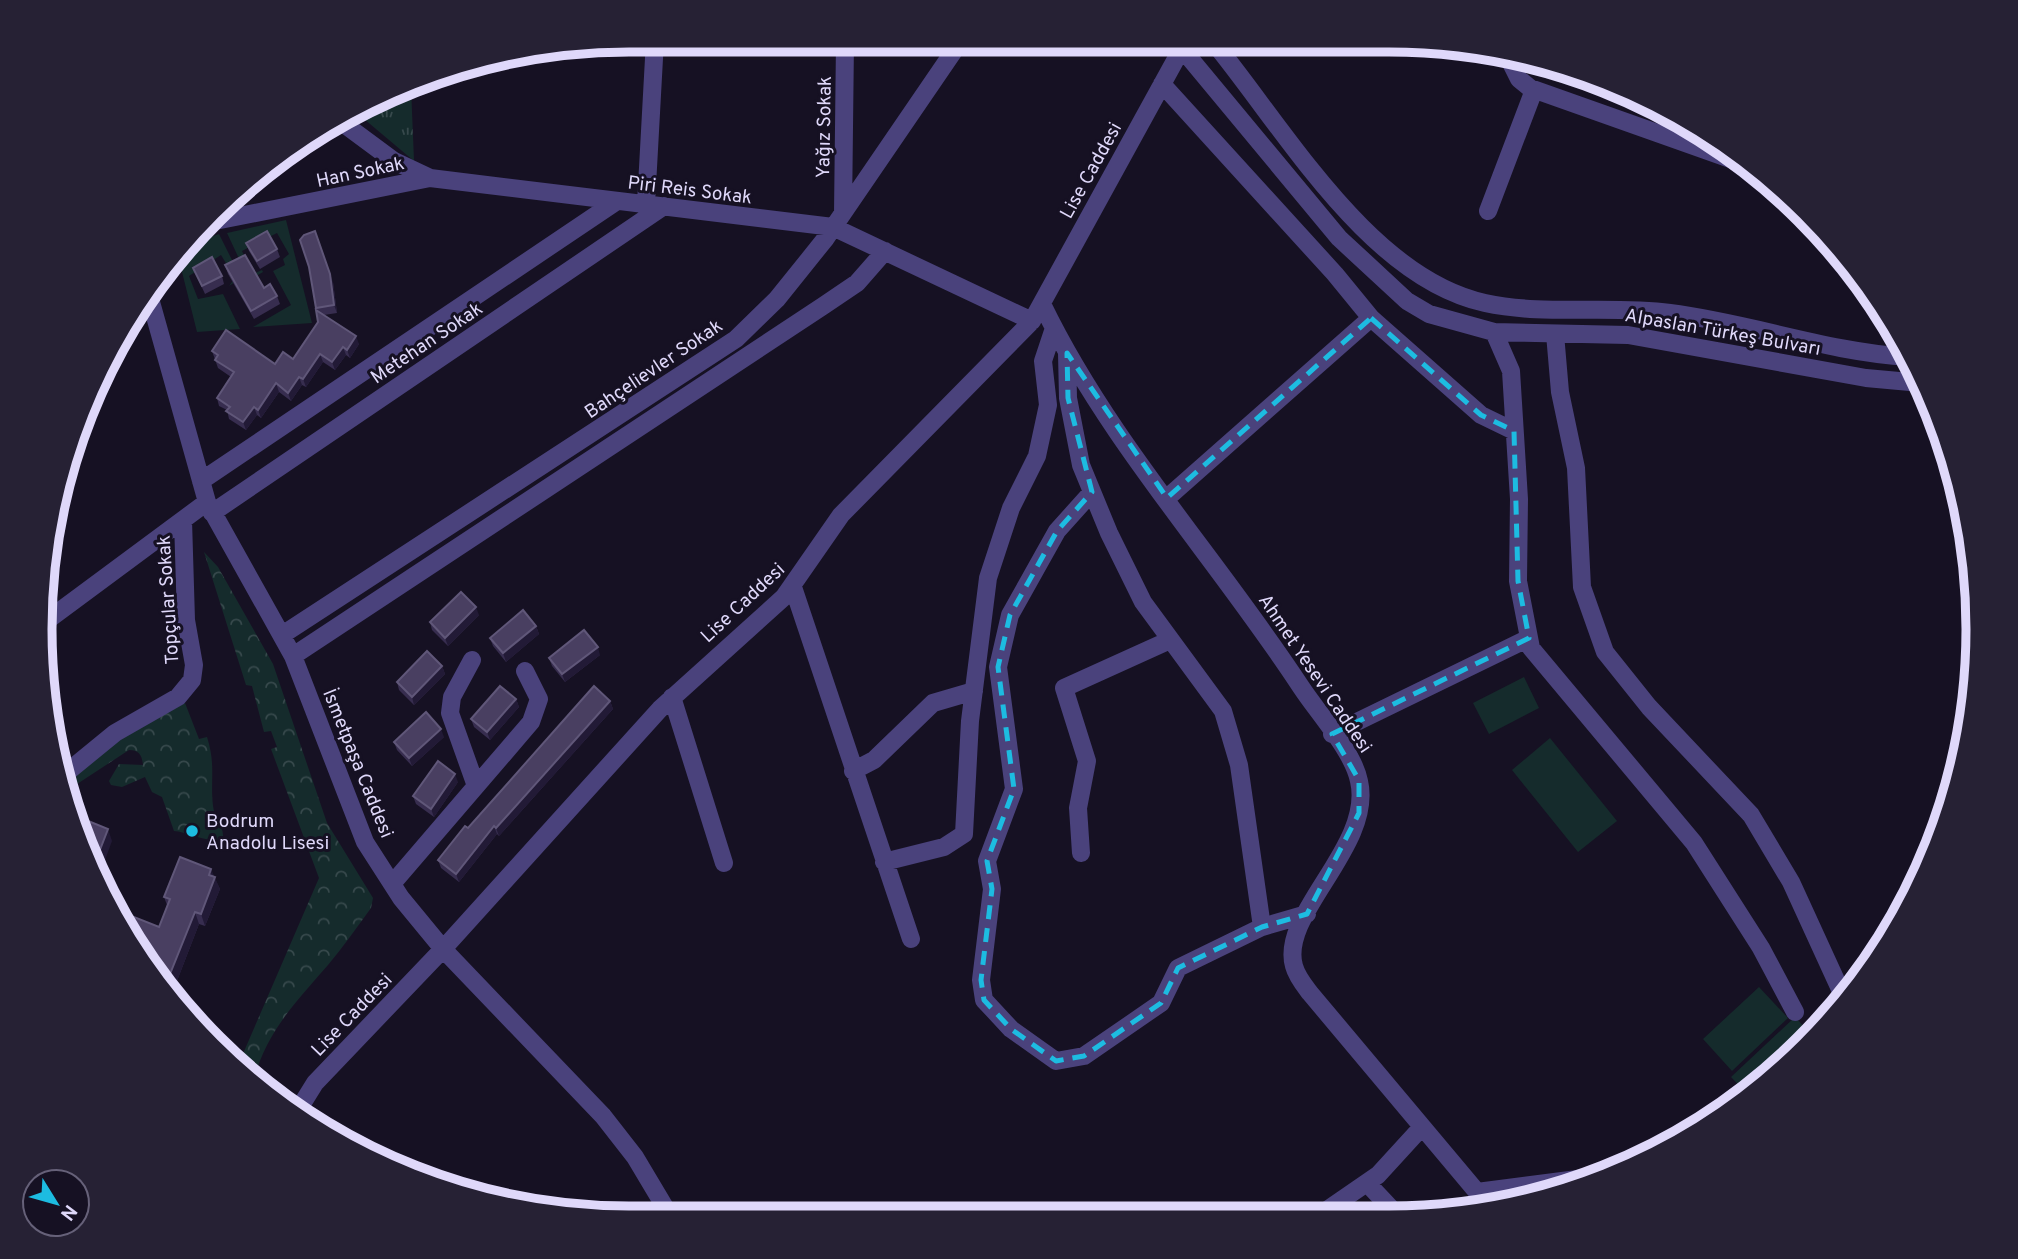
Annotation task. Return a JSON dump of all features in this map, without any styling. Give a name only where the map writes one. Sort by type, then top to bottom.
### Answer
[{"type":"street","points":[[655,52],[655,205]]},
{"type":"street","name":"Yağız Sokak","points":[[838,220],[845,52]]},
{"type":"street","name":"Bahçelievler Sokak","points":[[282,635],[722,349],[777,299],[838,220],[953,52]]},
{"type":"street","name":"Lise Caddesi","points":[[302,1104],[315,1083],[443,950],[672,697],[793,587],[841,515],[1032,321],[1043,306],[1177,52]]},
{"type":"street","name":"Alpaslan Türkeş Bulvarı","points":[[1185,52],[1323,220],[1389,285],[1429,314],[1493,332],[1628,335],[1866,378],[1910,382]]},
{"type":"street","name":"Alpaslan Türkeş Bulvarı","points":[[1222,52],[1338,203],[1419,276],[1437,288],[1503,306],[1671,313],[1832,348],[1896,355]]},
{"type":"street","points":[[1513,67],[1519,79],[1535,90],[1713,153]]},
{"type":"street","points":[[1162,84],[1335,274],[1371,318],[1481,415],[1514,431]]},
{"type":"street","points":[[1488,211],[1535,90]]},
{"type":"street","name":"Piri Reis Sokak","points":[[347,126],[394,161],[430,178],[655,205],[838,220],[885,251],[1032,321]]},
{"type":"street","name":"Han Sokak","points":[[223,219],[430,178]]},
{"type":"street","points":[[201,481],[617,201]]},
{"type":"street","name":"Metehan Sokak","points":[[53,616],[183,520],[209,508],[655,205]]},
{"type":"street","points":[[293,656],[857,283],[885,251]]},
{"type":"street","name":"İsmetpaşa Caddesi","points":[[152,306],[209,508],[293,656],[365,842],[392,884],[443,950],[603,1116],[635,1157],[664,1206]]},
{"type":"street","name":"Ahmet Yesevi Caddesi","points":[[1043,306],[1067,353],[1167,498],[1268,637],[1359,780],[1359,813],[1354,832],[1307,915],[1294,950],[1293,964],[1299,978],[1481,1199]]},
{"type":"street","points":[[1167,498],[1371,318]]},
{"type":"street","points":[[884,862],[944,847],[964,834],[974,691],[988,578],[1012,508],[1037,456],[1048,405],[1043,361],[1054,328]]},
{"type":"street","points":[[1493,332],[1511,371],[1519,499],[1518,581],[1531,648],[1694,843],[1761,948],[1795,1012]]},
{"type":"street","points":[[1555,334],[1560,392],[1576,468],[1582,587],[1605,652],[1649,707],[1751,815],[1791,882],[1840,989]]},
{"type":"street","points":[[1067,353],[1068,398],[1081,465],[1092,492],[1143,602],[1223,711],[1239,765],[1262,927]]},
{"type":"street","points":[[1092,492],[1057,531],[1010,615],[998,667],[1014,789],[987,861],[992,889],[981,980],[984,1000],[1011,1029],[1056,1061],[1084,1056],[1161,1003],[1178,968],[1262,927],[1307,915]]},
{"type":"street","name":"Topçular Sokak","points":[[70,770],[115,733],[178,697],[192,680],[194,665],[186,620],[183,520]]},
{"type":"street","points":[[793,587],[911,939]]},
{"type":"street","points":[[1332,734],[1529,638]]},
{"type":"street","points":[[1081,853],[1078,808],[1087,761],[1064,688],[1170,640]]},
{"type":"street","points":[[472,660],[452,697],[450,713],[476,786]]},
{"type":"street","points":[[392,884],[531,722],[539,699],[525,671]]},
{"type":"street","points":[[853,771],[874,760],[933,703],[974,691]]},
{"type":"street","points":[[672,697],[724,863]]},
{"type":"street","points":[[1333,1206],[1378,1175],[1421,1128]]},
{"type":"street","points":[[1477,1192],[1554,1182]]},
{"type":"street","points":[[1367,1183],[1389,1206]]},
{"type":"highlighted area","points":[[1371,318],[1481,415],[1514,431],[1518,581],[1529,638],[1332,734],[1359,780],[1359,813],[1307,914],[1262,927],[1178,968],[1161,1003],[1084,1056],[1056,1061],[1011,1029],[984,1000],[981,980],[992,889],[987,861],[1014,789],[998,667],[1010,615],[1057,531],[1092,492],[1068,398],[1067,353],[1167,498]]},
{"type":"green space","points":[[411,95],[414,161],[363,118]]},
{"type":"green space","points":[[286,220],[312,323],[253,327],[291,305],[273,271],[285,265],[283,259],[289,254],[277,233],[242,251],[253,274],[262,270],[263,272],[249,280],[227,233]]},
{"type":"green space","points":[[219,234],[241,278],[229,286],[235,278],[221,255],[189,276],[198,299],[223,294],[240,329],[197,332],[181,267],[205,239]]},
{"type":"green space","points":[[204,552],[218,567],[273,664],[327,823],[373,898],[371,908],[350,937],[275,1032],[257,1070],[242,1057],[319,878],[271,749],[277,747],[271,731],[264,732],[252,686],[246,685]]},
{"type":"green space","points":[[1524,677],[1539,708],[1489,734],[1473,703]]},
{"type":"green space","points":[[185,703],[199,739],[207,737],[210,747],[213,806],[223,838],[206,839],[174,831],[162,797],[152,792],[145,777],[122,787],[111,785],[109,781],[119,764],[143,765],[142,758],[135,751],[129,750],[74,786],[71,776],[126,734]]},
{"type":"green space","points":[[1550,738],[1617,821],[1578,852],[1512,770]]},
{"type":"green space","points":[[1759,987],[1788,1018],[1732,1071],[1703,1039]]},
{"type":"green space","points":[[1795,1017],[1806,1028],[1740,1087],[1731,1077]]},
{"type":"building","points":[[267,231],[277,249],[257,261],[246,243]]},
{"type":"building","points":[[315,231],[330,274],[334,305],[316,308],[309,267],[300,240],[304,235]]},
{"type":"building","points":[[245,255],[264,288],[270,284],[277,296],[251,311],[225,265]]},
{"type":"building","points":[[212,257],[222,276],[202,286],[193,268]]},
{"type":"building","points":[[316,310],[356,336],[347,350],[343,347],[332,362],[320,354],[303,379],[299,377],[288,393],[276,383],[258,410],[254,407],[243,422],[226,411],[230,407],[217,398],[234,372],[215,360],[218,355],[212,351],[226,330],[275,364],[283,352],[293,359],[318,322]]},
{"type":"building","points":[[461,592],[476,607],[445,638],[430,622]]},
{"type":"building","points":[[523,610],[536,626],[503,653],[490,638]]},
{"type":"building","points":[[584,630],[598,647],[562,674],[549,658]]},
{"type":"building","points":[[427,651],[442,666],[412,697],[397,682]]},
{"type":"building","points":[[500,686],[516,699],[487,732],[471,719]]},
{"type":"building","points":[[594,686],[610,701],[496,828],[494,826],[456,874],[438,860],[465,826],[468,828]]},
{"type":"building","points":[[426,712],[441,729],[409,758],[394,742]]},
{"type":"building","points":[[438,761],[455,774],[431,809],[413,796]]},
{"type":"building","points":[[85,820],[108,829],[98,855]]},
{"type":"building","points":[[180,857],[211,869],[209,875],[215,877],[201,914],[195,912],[170,974],[166,972],[150,950],[128,915],[159,927],[170,899],[164,897]]},
{"type":"place","name":"Bodrum Anadolu Lisesi","points":[[192,831]]}]
